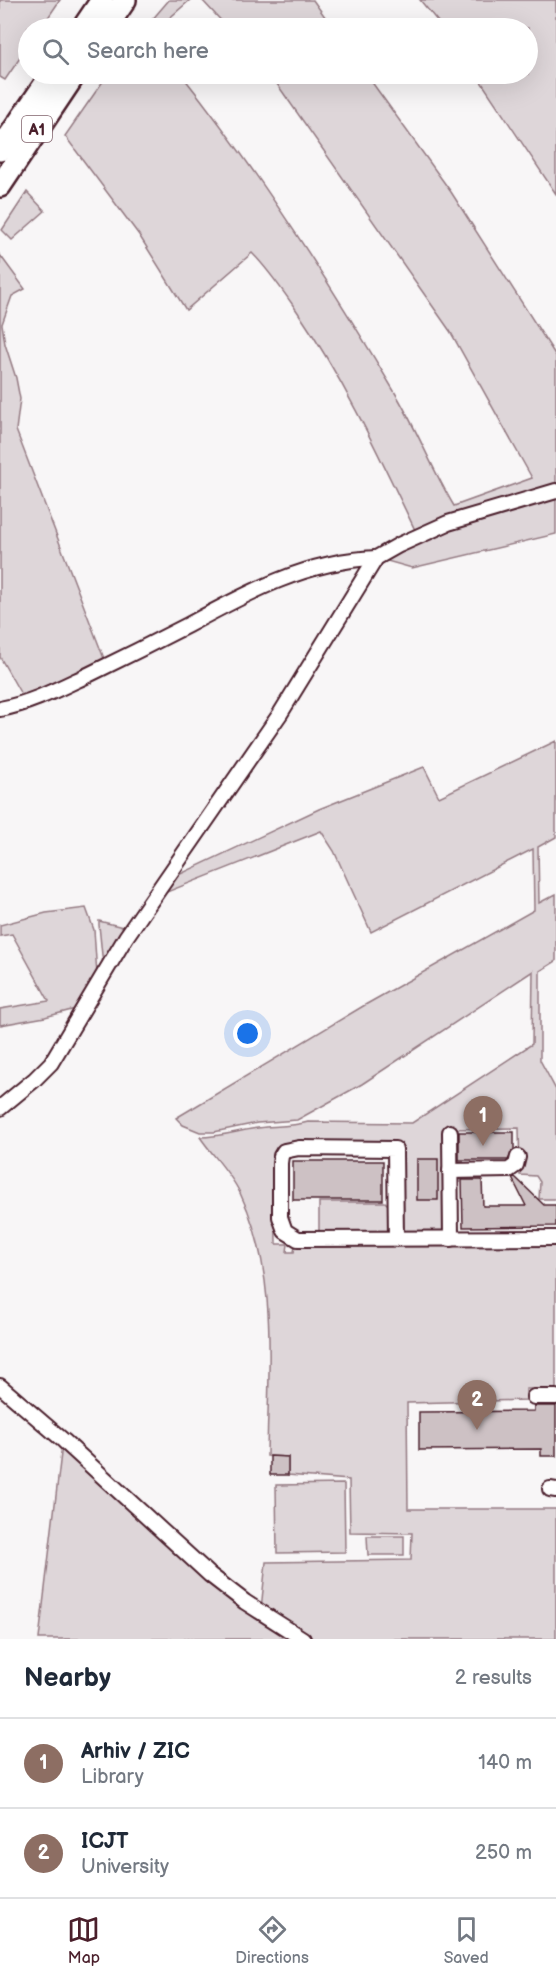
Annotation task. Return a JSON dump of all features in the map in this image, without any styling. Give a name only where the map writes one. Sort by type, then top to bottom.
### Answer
[{"type":"highway","points":[[90,18],[102,0]]},
{"type":"highway","points":[[113,18],[125,0]]},
{"type":"highway","name":"A1","points":[[0,150],[45,84]]},
{"type":"highway","name":"A1","points":[[0,186],[68,84]]},
{"type":"street","points":[[0,709],[44,696],[138,651],[236,599],[287,576],[317,566],[353,559],[376,558],[448,523],[556,492]]},
{"type":"street","points":[[0,1108],[21,1092],[51,1063],[126,937],[280,714],[376,558]]},
{"type":"street","points":[[450,1132],[451,1239]]},
{"type":"street","points":[[396,1239],[395,1149],[299,1148],[284,1151],[280,1163],[280,1217],[285,1231],[298,1239],[396,1239],[451,1239],[556,1238]]},
{"type":"street","points":[[450,1171],[509,1170],[516,1165],[518,1157]]},
{"type":"street","points":[[0,1386],[64,1441],[210,1575],[245,1602],[303,1639]]},
{"type":"street","points":[[534,1397],[556,1397]]},
{"type":"shaded area","points":[[0,0],[60,0],[48,18],[18,18],[18,61],[5,80],[0,77]]},
{"type":"shaded area","points":[[169,0],[190,0],[170,18],[154,18]]},
{"type":"shaded area","points":[[202,0],[313,0],[326,18],[219,18]]},
{"type":"shaded area","points":[[420,0],[556,0],[556,194],[483,84],[538,84],[538,18],[435,18]]},
{"type":"shaded area","points":[[101,84],[189,84],[267,191],[347,313],[412,423],[454,506],[532,478],[450,331],[277,84],[373,84],[451,192],[556,356],[556,487],[448,517],[415,530],[360,418],[330,364],[276,281],[252,253],[186,310],[139,235],[65,136]]},
{"type":"shaded area","points":[[27,192],[45,211],[12,240],[2,230]]},
{"type":"shaded area","points":[[0,255],[25,289],[12,296],[2,324],[20,399],[16,430],[105,661],[37,692],[22,696],[0,657]]},
{"type":"shaded area","points":[[556,497],[556,534],[412,568],[387,561],[402,549],[430,535]]},
{"type":"shaded area","points":[[556,741],[556,837],[538,847],[539,903],[556,894],[556,961],[540,971],[540,1060],[556,1090],[556,1199],[539,1199],[540,1182],[536,1176],[520,1175],[519,1128],[446,1129],[447,1229],[442,1234],[405,1235],[401,1230],[401,1144],[286,1143],[275,1152],[276,1244],[288,1244],[287,1252],[294,1252],[295,1245],[556,1244],[556,1389],[526,1389],[526,1400],[407,1403],[408,1509],[556,1509],[556,1639],[312,1639],[261,1609],[266,1562],[411,1560],[412,1533],[350,1532],[349,1480],[288,1475],[288,1457],[267,1456],[268,1322],[261,1256],[252,1224],[236,1185],[200,1137],[308,1122],[412,1123],[532,1044],[533,971],[362,1084],[297,1120],[257,1123],[214,1132],[200,1132],[183,1125],[176,1118],[365,1005],[534,910],[533,849],[371,932],[334,851],[321,831],[162,894],[174,877],[319,809],[424,767],[439,797]]},
{"type":"shaded area","points":[[86,908],[94,930],[97,975],[79,1008],[0,1025],[0,1009],[49,1001],[12,934],[0,936],[0,925],[46,913]]},
{"type":"shaded area","points":[[99,921],[127,928],[103,965],[99,925]]},
{"type":"shaded area","points":[[319,1202],[385,1202],[390,1207],[388,1233],[319,1235]]},
{"type":"shaded area","points":[[62,1445],[297,1639],[39,1639]]},
{"type":"shaded area","points":[[344,1484],[345,1552],[277,1553],[276,1485]]},
{"type":"shaded area","points":[[367,1536],[404,1536],[404,1555],[368,1555]]},
{"type":"building","points":[[459,1132],[514,1132],[514,1149],[508,1160],[459,1160]]},
{"type":"building","points":[[417,1159],[438,1159],[438,1200],[417,1200]]},
{"type":"building","points":[[293,1161],[383,1161],[383,1200],[293,1200]]},
{"type":"building","points":[[515,1177],[544,1205],[556,1205],[556,1226],[463,1227],[462,1180],[482,1180],[483,1206],[526,1206],[512,1178]]},
{"type":"building","points":[[534,1406],[556,1406],[556,1456],[541,1456],[541,1449],[419,1450],[419,1412],[534,1411]]},
{"type":"building","points":[[270,1456],[288,1457],[288,1475],[270,1475]]},
{"type":"place","name":"Arhiv / ZIC","points":[[483,1146]]},
{"type":"place","name":"ICJT","points":[[477,1430]]}]
